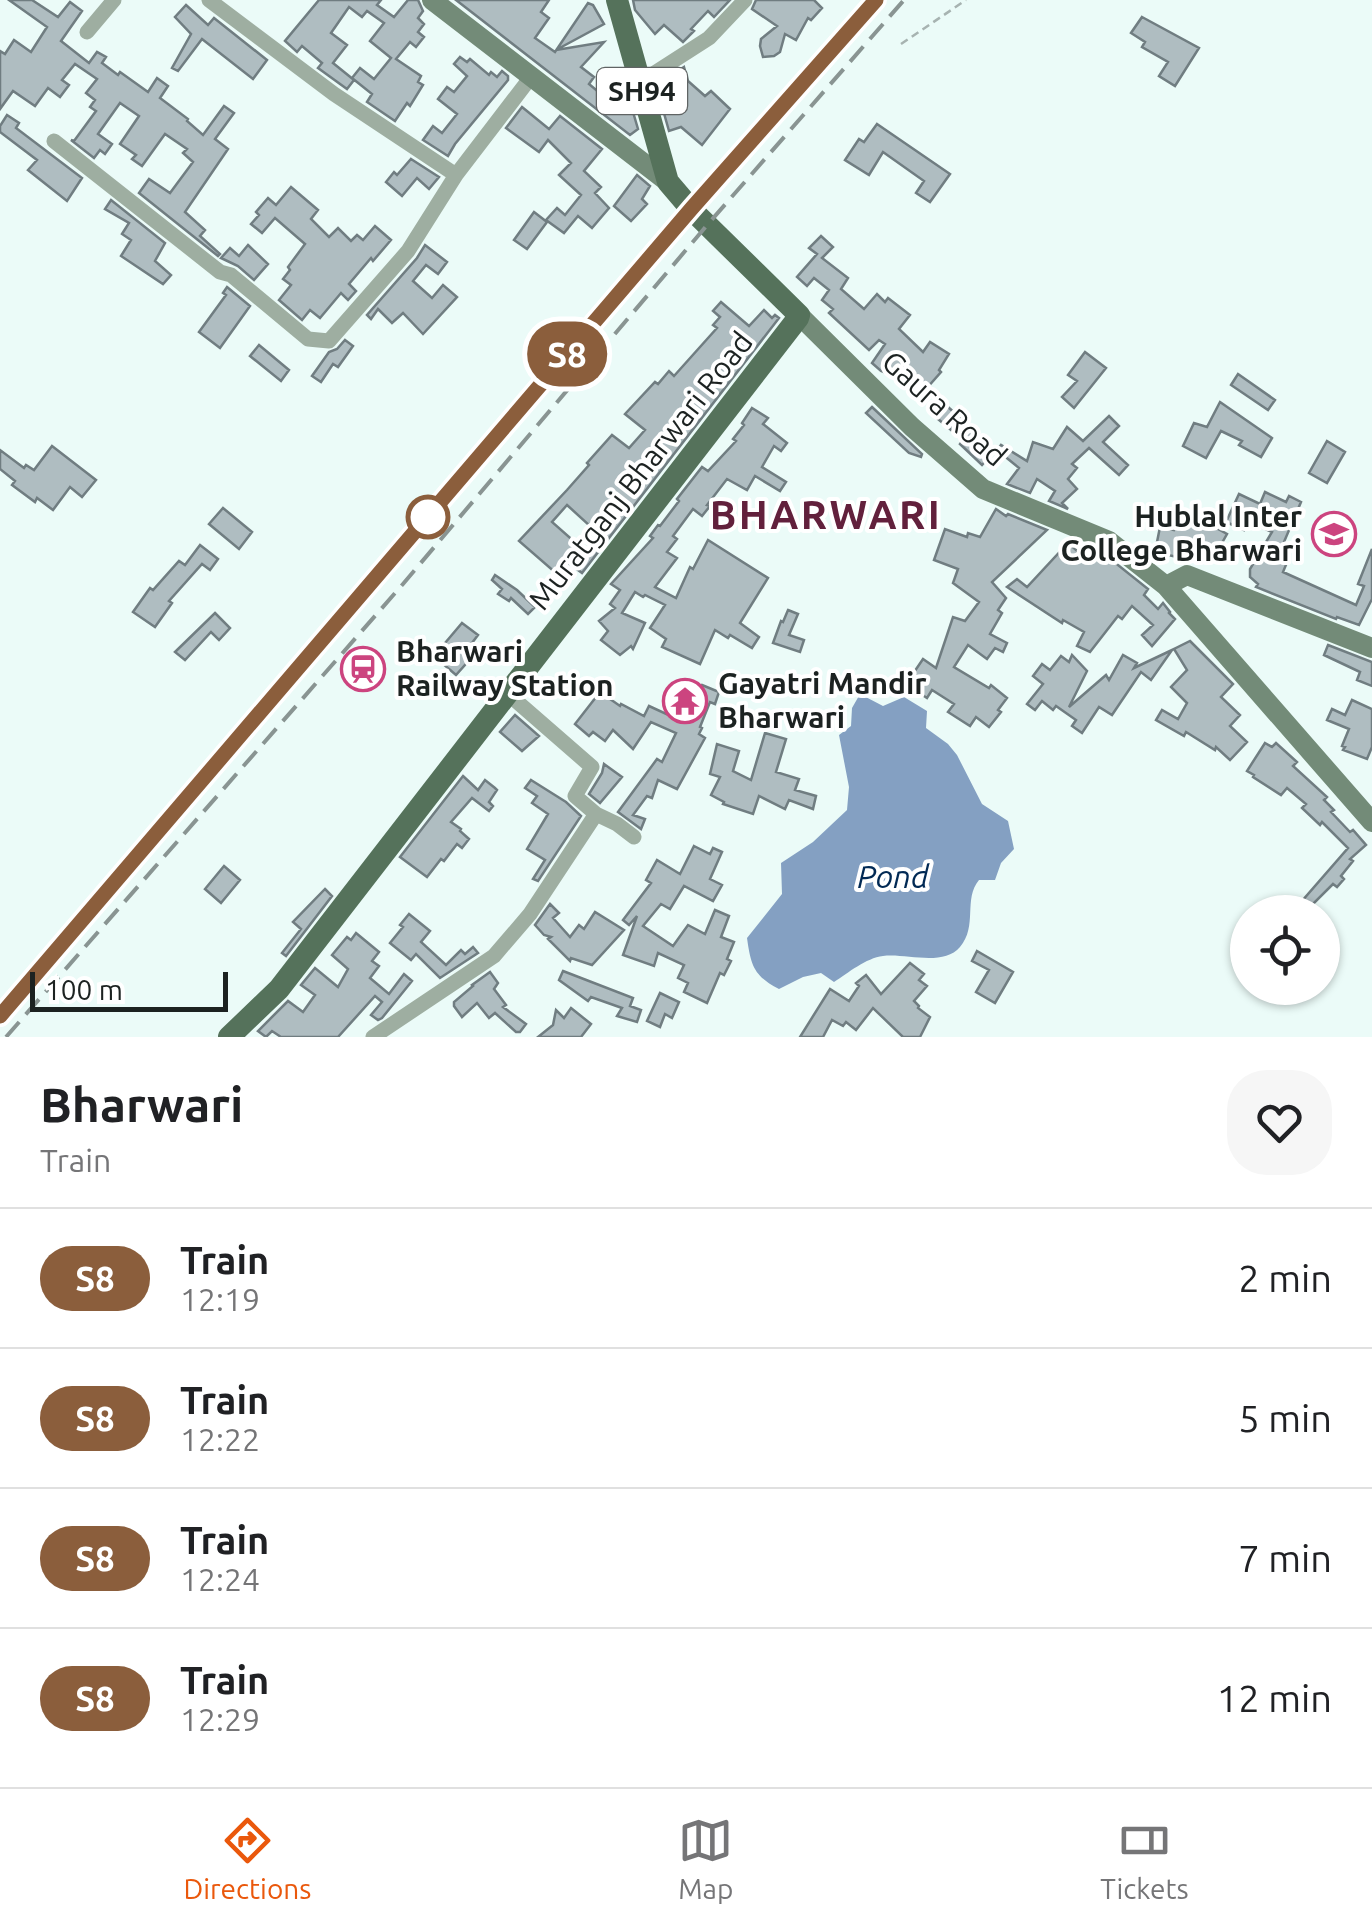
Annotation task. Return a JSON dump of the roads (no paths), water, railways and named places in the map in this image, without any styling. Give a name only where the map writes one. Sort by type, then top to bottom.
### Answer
[{"type":"main road","name":"SH94","points":[[616,0],[668,182],[798,315]]},
{"type":"main road","name":"Muratganj Bharwari Road","points":[[228,1037],[279,989],[798,315]]},
{"type":"street","points":[[87,32],[114,0]]},
{"type":"street","points":[[209,0],[334,94],[456,175]]},
{"type":"street","points":[[432,0],[668,182]]},
{"type":"street","points":[[640,83],[710,38],[745,0]]},
{"type":"street","points":[[54,140],[308,339],[330,341],[408,250],[456,175],[530,76]]},
{"type":"street","name":"Gaura Road","points":[[798,315],[912,427],[983,490],[1108,541],[1166,586],[1372,822]]},
{"type":"street","points":[[1166,586],[1187,575],[1372,648]]},
{"type":"street","points":[[507,693],[592,768],[575,796],[634,837]]},
{"type":"street","points":[[373,1037],[494,956],[530,914],[596,814]]},
{"type":"water","name":"Pond","points":[[860,694],[883,706],[904,697],[927,711],[926,728],[957,755],[982,804],[1008,821],[1014,849],[1001,863],[995,880],[979,880],[974,887],[968,930],[953,953],[934,958],[877,957],[834,982],[821,973],[779,989],[755,969],[747,938],[782,894],[781,863],[813,842],[847,810],[849,787],[839,735],[851,726],[852,708]]},
{"type":"railway","points":[[0,1017],[691,209],[876,0]]},
{"type":"railway","points":[[6,1037],[403,584],[904,0]]},
{"type":"train","name":"S8","points":[[0,1016],[692,208],[876,0]]},
{"type":"place","name":"Hublal Inter College Bharwari","points":[[1334,534]]},
{"type":"place","name":"Bharwari Railway Station","points":[[363,669]]},
{"type":"place","name":"Gayatri Mandir Bharwari","points":[[685,701]]},
{"type":"district","name":"BHARWARI","points":[[826,515]]}]
